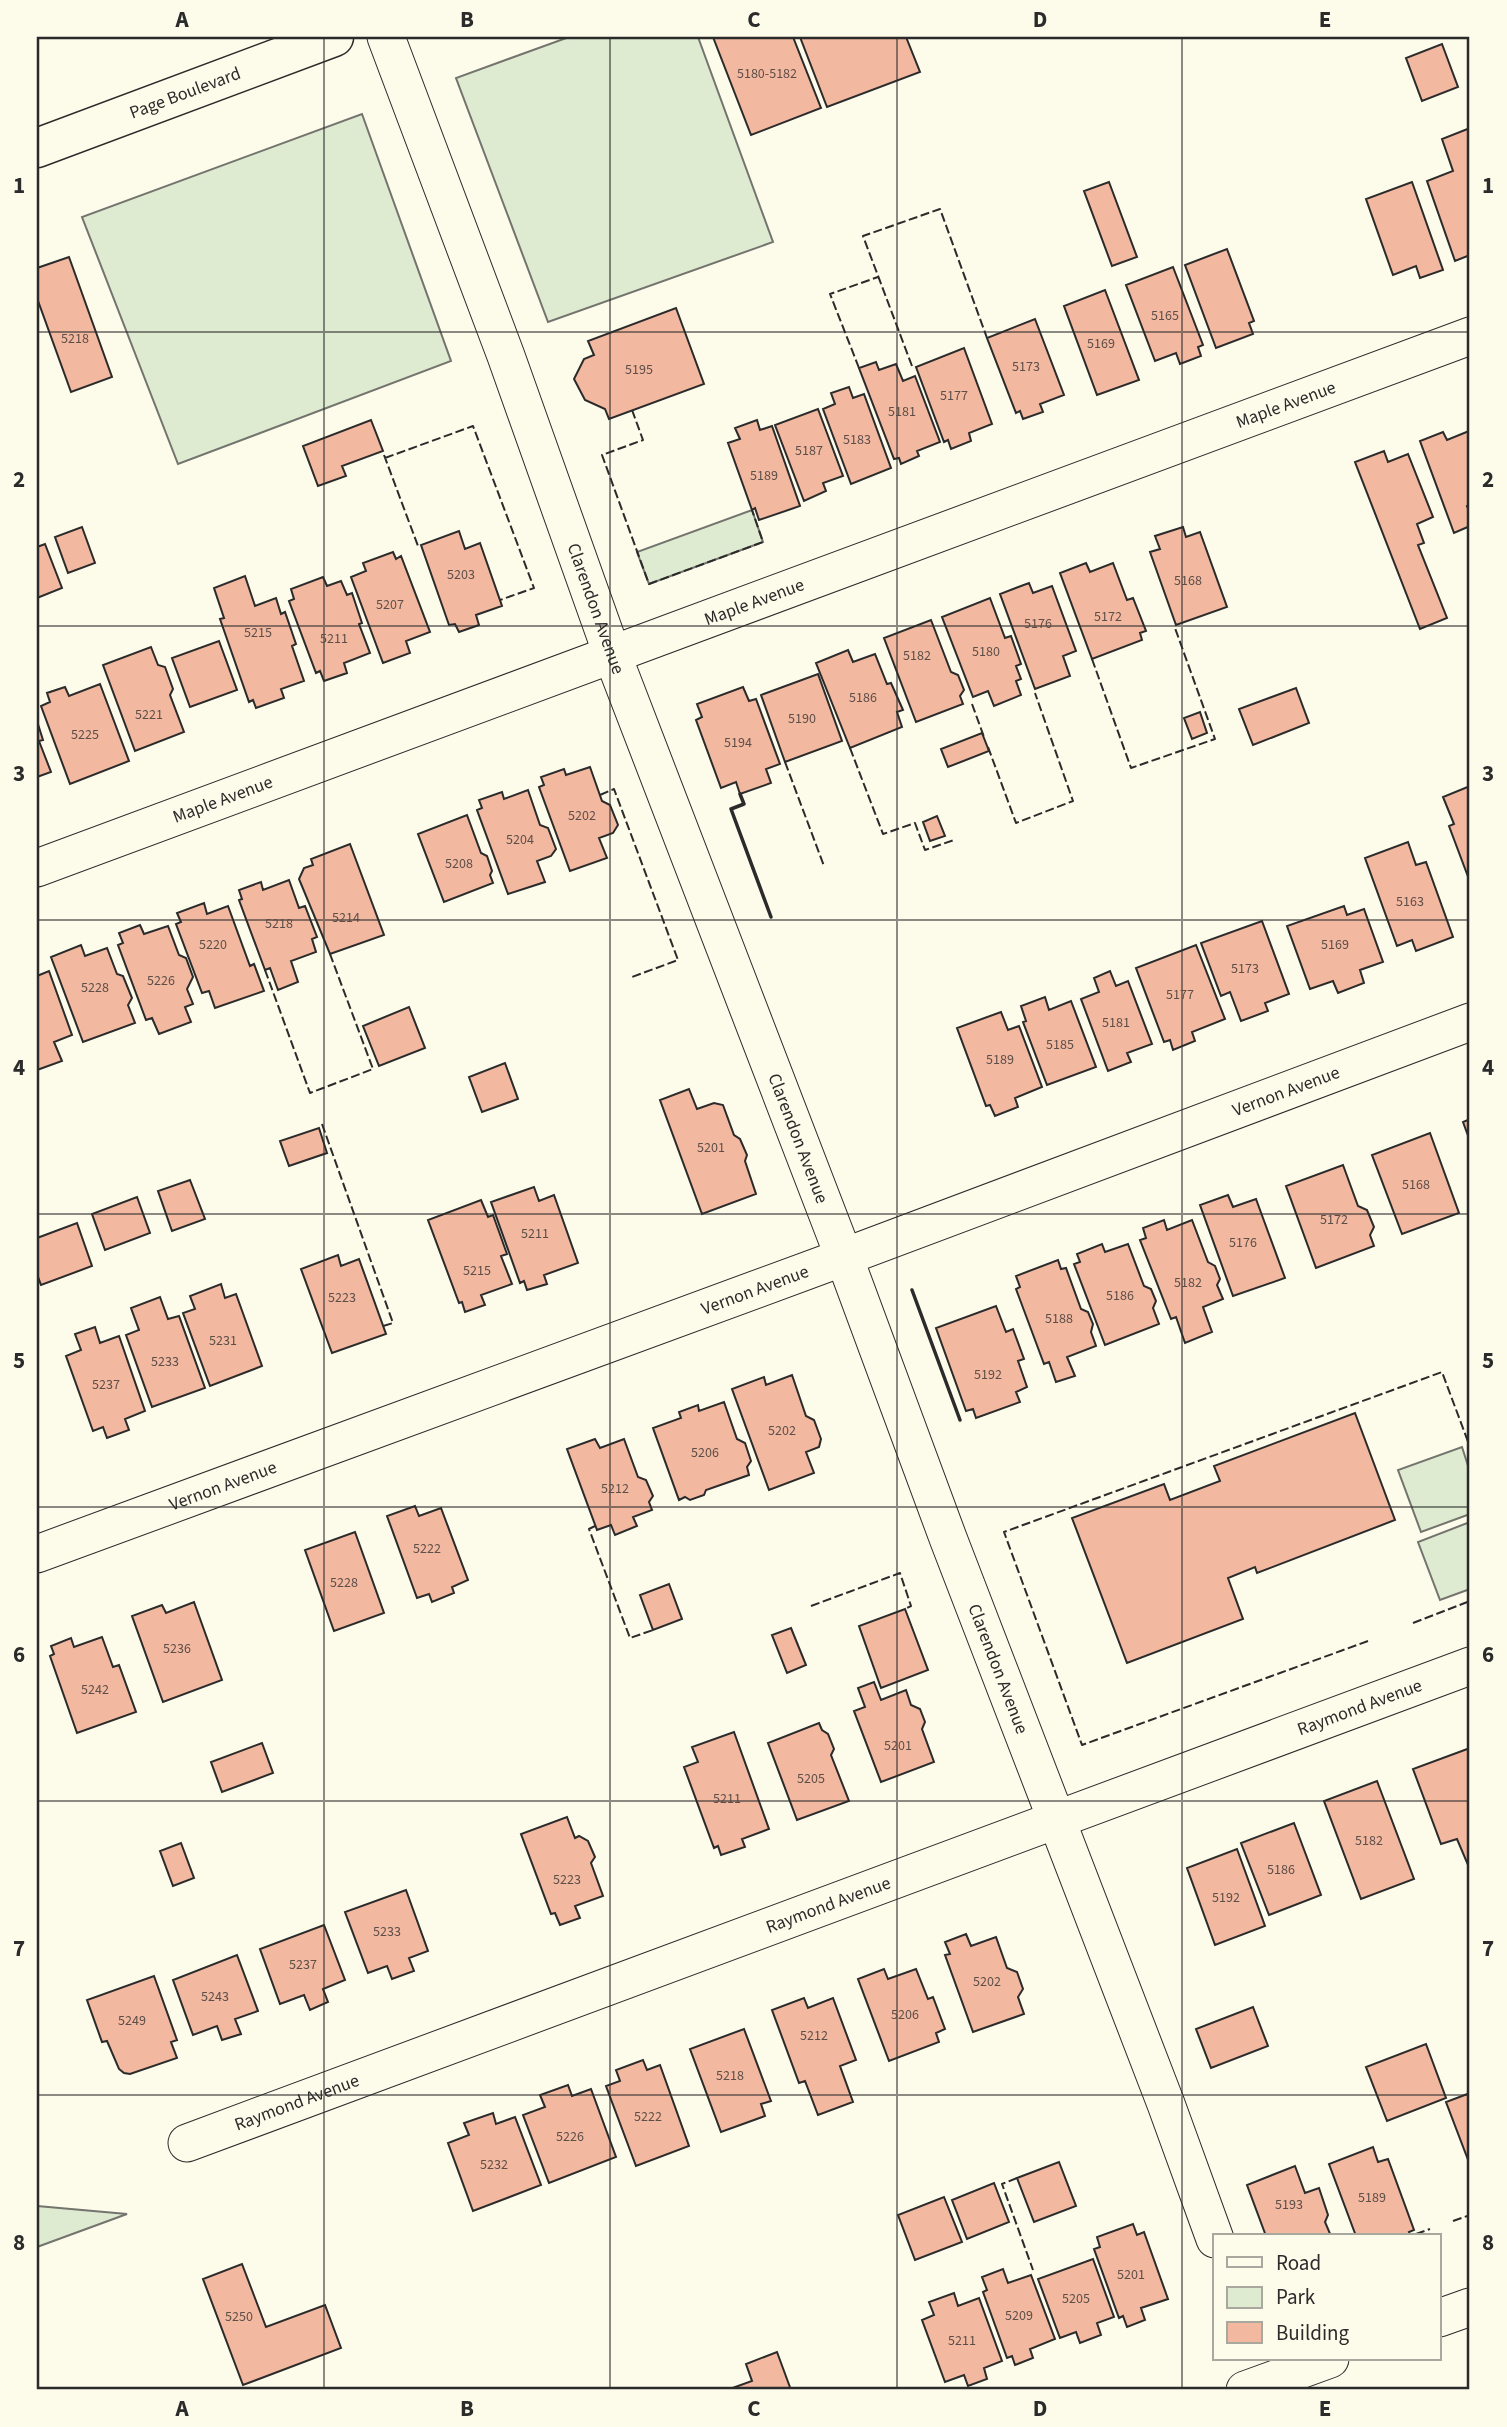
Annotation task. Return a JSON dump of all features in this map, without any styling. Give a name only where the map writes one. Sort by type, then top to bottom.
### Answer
[{"type":"main road","name":"Page Boulevard","points":[[37,148],[334,37]]},
{"type":"street","name":"Clarendon Avenue","points":[[386,37],[506,356],[612,654],[844,1257],[1213,2234]]},
{"type":"street","name":"Maple Avenue","points":[[37,869],[1470,336]]},
{"type":"street","name":"Vernon Avenue","points":[[37,1554],[844,1257],[1470,1022]]},
{"type":"street","name":"Raymond Avenue","points":[[187,2143],[1470,1666]]},
{"type":"street","points":[[1440,2318],[1470,2307]]},
{"type":"street","points":[[1260,2380],[1326,2360]]},
{"type":"green space","points":[[569,37],[698,37],[773,242],[548,322],[456,78]]},
{"type":"green space","points":[[362,114],[451,361],[178,464],[82,217]]},
{"type":"green space","points":[[752,510],[763,542],[649,584],[637,552]]},
{"type":"green space","points":[[1462,1447],[1470,1472],[1470,1514],[1421,1532],[1398,1470]]},
{"type":"green space","points":[[1470,1522],[1470,1589],[1440,1600],[1418,1542]]},
{"type":"green space","points":[[37,2206],[127,2214],[37,2247]]},
{"type":"building","points":[[713,37],[793,37],[821,108],[751,135]]},
{"type":"building","points":[[800,37],[906,37],[920,72],[827,107]]},
{"type":"building","points":[[1442,44],[1458,87],[1422,101],[1406,58]]},
{"type":"building","points":[[1470,128],[1470,255],[1455,261],[1427,181],[1453,171],[1442,139]]},
{"type":"building","points":[[1109,182],[1137,257],[1112,266],[1084,191]]},
{"type":"building","points":[[1412,182],[1443,270],[1420,278],[1416,266],[1393,275],[1366,199]]},
{"type":"building","points":[[1227,249],[1254,321],[1249,323],[1253,334],[1216,348],[1185,265]]},
{"type":"building","points":[[69,257],[112,377],[71,392],[37,298],[37,268]]},
{"type":"building","points":[[1173,267],[1203,345],[1198,347],[1201,356],[1180,364],[1176,353],[1155,361],[1126,285]]},
{"type":"building","points":[[1105,290],[1139,380],[1097,395],[1064,306]]},
{"type":"building","points":[[676,308],[704,384],[609,419],[605,409],[585,400],[574,379],[584,359],[594,355],[588,341]]},
{"type":"building","points":[[1035,319],[1064,395],[1040,404],[1043,412],[1023,419],[1020,411],[1016,413],[987,338]]},
{"type":"building","points":[[964,348],[992,424],[969,433],[971,441],[951,449],[948,440],[944,442],[916,367]]},
{"type":"building","points":[[876,362],[879,370],[896,364],[903,381],[915,376],[940,442],[917,451],[919,456],[901,464],[899,458],[894,459],[859,368]]},
{"type":"building","points":[[849,387],[853,398],[864,394],[891,468],[851,484],[823,409],[835,404],[831,393]]},
{"type":"building","points":[[818,409],[843,476],[823,483],[826,491],[804,501],[775,425]]},
{"type":"building","points":[[371,420],[383,451],[342,466],[346,476],[318,486],[303,446]]},
{"type":"building","points":[[757,420],[760,430],[772,426],[800,506],[759,520],[755,508],[752,510],[728,443],[740,439],[735,428]]},
{"type":"building","points":[[1469,431],[1470,505],[1467,506],[1470,526],[1454,533],[1420,441],[1443,432],[1447,440]]},
{"type":"building","points":[[1384,451],[1388,462],[1408,454],[1433,517],[1417,524],[1424,543],[1418,545],[1447,618],[1420,629],[1355,462]]},
{"type":"building","points":[[82,527],[95,563],[68,573],[55,537]]},
{"type":"building","points":[[1183,527],[1186,537],[1200,532],[1227,607],[1176,625],[1150,552],[1160,549],[1155,536]]},
{"type":"building","points":[[459,531],[465,549],[480,543],[502,606],[476,615],[479,625],[459,632],[455,624],[449,625],[421,545]]},
{"type":"building","points":[[45,544],[62,588],[37,598],[37,547]]},
{"type":"building","points":[[393,552],[396,559],[401,556],[430,632],[406,641],[410,653],[383,663],[351,577],[366,571],[363,563]]},
{"type":"building","points":[[1086,563],[1090,572],[1113,563],[1127,600],[1133,598],[1146,631],[1140,633],[1142,640],[1092,659],[1060,573]]},
{"type":"building","points":[[245,576],[255,606],[276,598],[281,614],[285,612],[296,644],[292,646],[304,681],[281,689],[284,698],[256,708],[253,700],[249,702],[220,619],[224,618],[214,588]]},
{"type":"building","points":[[323,577],[327,586],[341,581],[347,595],[352,593],[362,623],[359,624],[370,653],[344,663],[347,673],[324,681],[320,671],[316,673],[289,601],[294,599],[291,589]]},
{"type":"building","points":[[1029,583],[1033,593],[1052,586],[1076,651],[1063,656],[1070,676],[1035,689],[1000,594]]},
{"type":"building","points":[[990,598],[1005,638],[1011,636],[1021,664],[1016,666],[1021,679],[1016,681],[1021,695],[994,706],[988,691],[973,697],[942,617]]},
{"type":"building","points":[[931,620],[951,672],[958,675],[964,690],[960,696],[963,704],[916,722],[884,638]]},
{"type":"building","points":[[219,641],[237,690],[190,707],[172,658]]},
{"type":"building","points":[[151,647],[158,665],[165,667],[173,689],[170,695],[184,732],[135,751],[103,665]]},
{"type":"building","points":[[848,650],[853,662],[875,654],[887,684],[891,683],[903,710],[897,712],[902,727],[850,748],[816,663]]},
{"type":"building","points":[[818,674],[842,741],[785,762],[761,695]]},
{"type":"building","points":[[100,684],[129,761],[70,784],[41,706],[50,702],[47,693],[65,687],[69,696]]},
{"type":"building","points":[[743,687],[749,701],[756,699],[780,764],[766,769],[771,783],[740,794],[736,782],[721,788],[696,720],[702,717],[697,704]]},
{"type":"building","points":[[1296,688],[1309,723],[1253,745],[1239,709]]},
{"type":"building","points":[[1200,712],[1207,733],[1192,739],[1184,718]]},
{"type":"building","points":[[37,721],[43,740],[39,741],[51,772],[37,777]]},
{"type":"building","points":[[982,733],[989,751],[948,767],[941,749]]},
{"type":"building","points":[[590,767],[602,801],[610,805],[618,825],[613,833],[599,838],[607,858],[570,871],[539,787],[544,785],[541,777],[564,769],[566,775]]},
{"type":"building","points":[[1470,786],[1470,882],[1449,826],[1454,824],[1443,797]]},
{"type":"building","points":[[528,790],[540,825],[548,828],[556,849],[551,856],[537,861],[545,882],[508,894],[477,810],[482,808],[479,800],[502,792],[504,799]]},
{"type":"building","points":[[467,815],[481,853],[487,856],[493,883],[444,902],[418,834]]},
{"type":"building","points":[[937,816],[945,836],[930,841],[923,822]]},
{"type":"building","points":[[1408,842],[1416,865],[1426,862],[1453,937],[1416,951],[1412,940],[1397,946],[1365,858]]},
{"type":"building","points":[[350,844],[384,935],[330,954],[299,879],[304,868],[313,865],[311,859]]},
{"type":"building","points":[[289,880],[299,908],[305,906],[317,937],[312,939],[316,952],[291,961],[298,982],[278,990],[270,968],[265,970],[239,900],[242,899],[239,890],[261,882],[263,890]]},
{"type":"building","points":[[204,903],[207,914],[228,906],[250,966],[254,964],[264,991],[215,1008],[209,991],[202,993],[176,924],[181,922],[177,913]]},
{"type":"building","points":[[1344,906],[1347,915],[1364,909],[1383,962],[1360,970],[1364,983],[1338,993],[1333,981],[1310,989],[1287,926]]},
{"type":"building","points":[[1262,921],[1289,994],[1265,1003],[1268,1011],[1241,1021],[1230,992],[1221,996],[1201,943]]},
{"type":"building","points":[[140,925],[144,934],[168,926],[179,955],[186,958],[193,977],[187,989],[193,1004],[185,1007],[191,1022],[159,1034],[152,1018],[146,1020],[118,945],[123,943],[119,933]]},
{"type":"building","points":[[81,945],[85,956],[107,948],[117,974],[123,976],[132,998],[128,1005],[135,1023],[83,1042],[51,957]]},
{"type":"building","points":[[1196,945],[1225,1019],[1192,1032],[1195,1041],[1173,1050],[1170,1040],[1164,1042],[1136,968]]},
{"type":"building","points":[[49,971],[72,1035],[54,1042],[62,1061],[37,1070],[37,976]]},
{"type":"building","points":[[1110,971],[1116,986],[1128,981],[1152,1044],[1127,1053],[1131,1062],[1108,1071],[1081,999],[1099,992],[1094,978]]},
{"type":"building","points":[[1045,997],[1049,1010],[1071,1001],[1096,1067],[1047,1085],[1023,1022],[1026,1021],[1021,1006]]},
{"type":"building","points":[[409,1007],[425,1048],[379,1066],[363,1026]]},
{"type":"building","points":[[1001,1012],[1008,1030],[1019,1026],[1042,1087],[1015,1098],[1018,1107],[995,1116],[990,1105],[986,1106],[957,1028]]},
{"type":"building","points":[[505,1063],[518,1099],[482,1112],[469,1077]]},
{"type":"building","points":[[689,1089],[697,1109],[714,1103],[723,1105],[734,1135],[740,1139],[747,1155],[745,1161],[756,1194],[702,1214],[660,1100]]},
{"type":"building","points":[[1470,1119],[1470,1141],[1463,1122]]},
{"type":"building","points":[[319,1128],[327,1153],[289,1166],[280,1141]]},
{"type":"building","points":[[1430,1133],[1459,1213],[1402,1234],[1372,1155]]},
{"type":"building","points":[[1343,1165],[1358,1206],[1367,1210],[1374,1227],[1370,1235],[1374,1246],[1316,1268],[1286,1186]]},
{"type":"building","points":[[190,1180],[205,1219],[172,1231],[158,1191]]},
{"type":"building","points":[[534,1187],[539,1201],[554,1195],[578,1263],[544,1275],[547,1284],[527,1290],[524,1281],[520,1283],[491,1202]]},
{"type":"building","points":[[1228,1195],[1233,1207],[1256,1199],[1285,1278],[1233,1296],[1200,1205]]},
{"type":"building","points":[[137,1197],[150,1233],[105,1250],[92,1214]]},
{"type":"building","points":[[481,1200],[488,1217],[493,1215],[507,1254],[501,1256],[512,1284],[481,1295],[485,1305],[465,1312],[462,1302],[459,1303],[428,1220]]},
{"type":"building","points":[[1164,1220],[1167,1230],[1192,1220],[1208,1262],[1215,1266],[1220,1279],[1217,1285],[1223,1299],[1203,1307],[1212,1332],[1185,1343],[1176,1317],[1171,1319],[1140,1240],[1146,1238],[1143,1228]]},
{"type":"building","points":[[77,1223],[92,1266],[41,1285],[37,1274],[37,1238]]},
{"type":"building","points":[[1102,1244],[1105,1252],[1128,1244],[1144,1286],[1151,1289],[1156,1301],[1153,1308],[1159,1324],[1105,1345],[1074,1264],[1080,1262],[1077,1254]]},
{"type":"building","points":[[338,1255],[341,1266],[359,1259],[386,1334],[332,1353],[301,1269]]},
{"type":"building","points":[[1058,1260],[1061,1269],[1066,1268],[1081,1309],[1088,1312],[1093,1324],[1091,1332],[1096,1346],[1067,1357],[1075,1376],[1056,1382],[1049,1362],[1044,1364],[1016,1289],[1020,1287],[1016,1276]]},
{"type":"building","points":[[221,1284],[225,1298],[236,1294],[262,1366],[210,1386],[183,1313],[195,1309],[190,1296]]},
{"type":"building","points":[[160,1297],[168,1319],[179,1316],[205,1388],[152,1407],[126,1335],[139,1330],[131,1308]]},
{"type":"building","points":[[996,1306],[1006,1332],[1013,1329],[1024,1359],[1018,1361],[1027,1387],[1016,1392],[1020,1402],[976,1418],[973,1409],[966,1411],[936,1328]]},
{"type":"building","points":[[95,1327],[100,1343],[119,1336],[145,1411],[125,1419],[129,1430],[107,1438],[103,1427],[93,1431],[66,1356],[81,1350],[75,1334]]},
{"type":"building","points":[[792,1375],[806,1416],[814,1420],[821,1439],[819,1447],[806,1452],[814,1473],[769,1490],[732,1389],[764,1377],[766,1385]]},
{"type":"building","points":[[724,1402],[737,1439],[745,1443],[751,1461],[747,1467],[749,1475],[706,1490],[704,1495],[690,1500],[685,1497],[679,1500],[653,1428],[681,1418],[679,1412],[698,1405],[699,1411]]},
{"type":"building","points":[[1355,1413],[1395,1520],[1257,1573],[1255,1567],[1228,1578],[1243,1619],[1127,1663],[1072,1518],[1164,1484],[1170,1500],[1220,1481],[1214,1466]]},
{"type":"building","points":[[595,1439],[600,1448],[624,1439],[638,1477],[646,1480],[653,1496],[649,1502],[652,1510],[633,1517],[637,1526],[615,1535],[611,1525],[597,1530],[567,1449]]},
{"type":"building","points":[[415,1506],[419,1516],[441,1508],[468,1580],[452,1587],[454,1593],[432,1602],[429,1594],[417,1598],[387,1516]]},
{"type":"building","points":[[355,1532],[384,1613],[334,1631],[305,1550]]},
{"type":"building","points":[[669,1584],[682,1619],[653,1630],[640,1595]]},
{"type":"building","points":[[194,1602],[222,1680],[163,1702],[132,1616],[162,1605],[166,1613]]},
{"type":"building","points":[[905,1609],[928,1670],[881,1688],[859,1626]]},
{"type":"building","points":[[791,1628],[806,1665],[787,1673],[772,1635]]},
{"type":"building","points":[[102,1637],[113,1667],[119,1665],[136,1712],[77,1733],[50,1656],[54,1654],[51,1646],[71,1638],[74,1647]]},
{"type":"building","points":[[874,1682],[881,1700],[906,1690],[911,1705],[920,1709],[925,1722],[922,1729],[934,1762],[881,1782],[854,1711],[865,1707],[858,1688]]},
{"type":"building","points":[[819,1723],[822,1730],[828,1734],[834,1749],[831,1755],[849,1801],[797,1820],[768,1743]]},
{"type":"building","points":[[734,1732],[769,1829],[742,1839],[745,1847],[721,1855],[718,1846],[714,1848],[684,1767],[698,1762],[692,1747]]},
{"type":"building","points":[[262,1743],[273,1773],[222,1792],[211,1762]]},
{"type":"building","points":[[1470,1748],[1468,1865],[1457,1839],[1441,1844],[1413,1769]]},
{"type":"building","points":[[1377,1781],[1414,1879],[1361,1899],[1324,1801]]},
{"type":"building","points":[[567,1817],[575,1838],[579,1836],[588,1841],[595,1857],[591,1863],[603,1896],[575,1906],[580,1918],[560,1925],[555,1913],[551,1914],[521,1834]]},
{"type":"building","points":[[1294,1823],[1321,1895],[1269,1915],[1241,1843]]},
{"type":"building","points":[[181,1843],[194,1878],[173,1886],[160,1851]]},
{"type":"building","points":[[1237,1849],[1265,1926],[1215,1945],[1187,1868]]},
{"type":"building","points":[[406,1890],[428,1951],[409,1958],[414,1971],[392,1979],[387,1966],[368,1973],[345,1912]]},
{"type":"building","points":[[324,1925],[345,1980],[323,1989],[328,2002],[310,2010],[304,1995],[280,2004],[260,1949]]},
{"type":"building","points":[[966,1934],[971,1946],[996,1937],[1007,1968],[1017,1972],[1023,1989],[1018,1997],[1024,2014],[973,2032],[945,1955],[950,1954],[945,1942]]},
{"type":"building","points":[[237,1955],[258,2011],[235,2019],[241,2034],[222,2040],[217,2026],[193,2035],[173,1980]]},
{"type":"building","points":[[884,1969],[888,1979],[916,1969],[928,1999],[933,1997],[945,2029],[936,2033],[939,2042],[889,2061],[858,1979]]},
{"type":"building","points":[[154,1976],[177,2040],[171,2042],[177,2058],[130,2074],[124,2073],[119,2069],[107,2041],[102,2042],[87,2000]]},
{"type":"building","points":[[804,1998],[808,2008],[833,1998],[856,2060],[840,2066],[853,2102],[818,2115],[805,2081],[799,2083],[772,2010]]},
{"type":"building","points":[[1253,2007],[1268,2046],[1211,2068],[1196,2029]]},
{"type":"building","points":[[744,2029],[771,2101],[761,2104],[765,2116],[721,2132],[690,2049]]},
{"type":"building","points":[[1426,2044],[1446,2098],[1387,2121],[1366,2067]]},
{"type":"building","points":[[643,2060],[647,2070],[660,2065],[689,2146],[636,2166],[606,2086],[620,2081],[616,2070]]},
{"type":"building","points":[[568,2085],[572,2096],[591,2089],[616,2157],[549,2183],[523,2115],[545,2107],[540,2095]]},
{"type":"building","points":[[1470,2093],[1470,2165],[1446,2102]]},
{"type":"building","points":[[493,2113],[496,2124],[515,2117],[541,2185],[473,2211],[448,2143],[469,2135],[464,2123]]},
{"type":"building","points":[[1373,2147],[1378,2162],[1388,2159],[1414,2230],[1409,2232],[1410,2234],[1355,2234],[1329,2164]]},
{"type":"building","points":[[1059,2162],[1076,2206],[1034,2222],[1017,2178]]},
{"type":"building","points":[[1295,2166],[1305,2193],[1319,2188],[1328,2215],[1325,2222],[1330,2234],[1265,2234],[1247,2185]]},
{"type":"building","points":[[994,2183],[1009,2222],[967,2239],[952,2200]]},
{"type":"building","points":[[944,2197],[962,2242],[915,2260],[898,2215]]},
{"type":"building","points":[[1133,2224],[1137,2235],[1144,2232],[1168,2299],[1141,2308],[1145,2320],[1127,2327],[1123,2316],[1119,2318],[1094,2249],[1100,2247],[1097,2237]]},
{"type":"building","points":[[1093,2259],[1114,2317],[1097,2323],[1101,2335],[1080,2343],[1076,2332],[1060,2338],[1038,2279]]},
{"type":"building","points":[[242,2264],[266,2327],[325,2305],[341,2348],[243,2385],[203,2279]]},
{"type":"building","points":[[1003,2269],[1008,2283],[1031,2275],[1055,2339],[1030,2349],[1033,2358],[1015,2365],[1012,2356],[1007,2358],[983,2292],[987,2290],[982,2277]]},
{"type":"building","points":[[954,2293],[958,2306],[979,2298],[1002,2361],[984,2368],[987,2379],[968,2386],[964,2375],[945,2382],[922,2320],[934,2315],[929,2302]]},
{"type":"building","points":[[777,2352],[791,2390],[727,2390],[752,2381],[746,2364]]},
{"type":"fence","points":[[912,366],[863,236],[940,209],[987,338]]},
{"type":"fence","points":[[859,368],[830,294],[878,277]]},
{"type":"fence","points":[[632,410],[643,440],[602,455],[649,584],[763,542],[752,510]]},
{"type":"fence","points":[[385,458],[473,426],[534,588],[500,600]]},
{"type":"fence","points":[[384,455],[418,546]]},
{"type":"fence","points":[[1092,659],[1131,768],[1215,739],[1175,628]]},
{"type":"fence","points":[[988,747],[1016,823],[1073,801],[1035,693]]},
{"type":"fence","points":[[972,704],[984,737]]},
{"type":"fence","points":[[850,748],[883,834],[915,823],[925,850],[954,840]]},
{"type":"fence","points":[[785,762],[824,866]]},
{"type":"fence","points":[[600,795],[614,789],[678,960],[632,977]]},
{"type":"fence","points":[[265,970],[310,1093],[373,1069],[330,954]]},
{"type":"fence","points":[[322,1124],[393,1323],[383,1326]]},
{"type":"fence","points":[[1368,1641],[1082,1745],[1004,1532],[1442,1372],[1470,1447]]},
{"type":"fence","points":[[595,1526],[589,1529],[630,1638],[653,1630]]},
{"type":"fence","points":[[811,1606],[900,1573],[911,1606],[905,1609]]},
{"type":"fence","points":[[1413,1623],[1470,1601]]},
{"type":"fence","points":[[1017,2178],[1002,2184],[1033,2270]]},
{"type":"fence","points":[[1453,2221],[1470,2215]]},
{"type":"fence","points":[[1416,2234],[1430,2229]]},
{"type":"wall","points":[[740,794],[744,804],[731,809],[771,917]]},
{"type":"wall","points":[[912,1290],[960,1420]]}]
